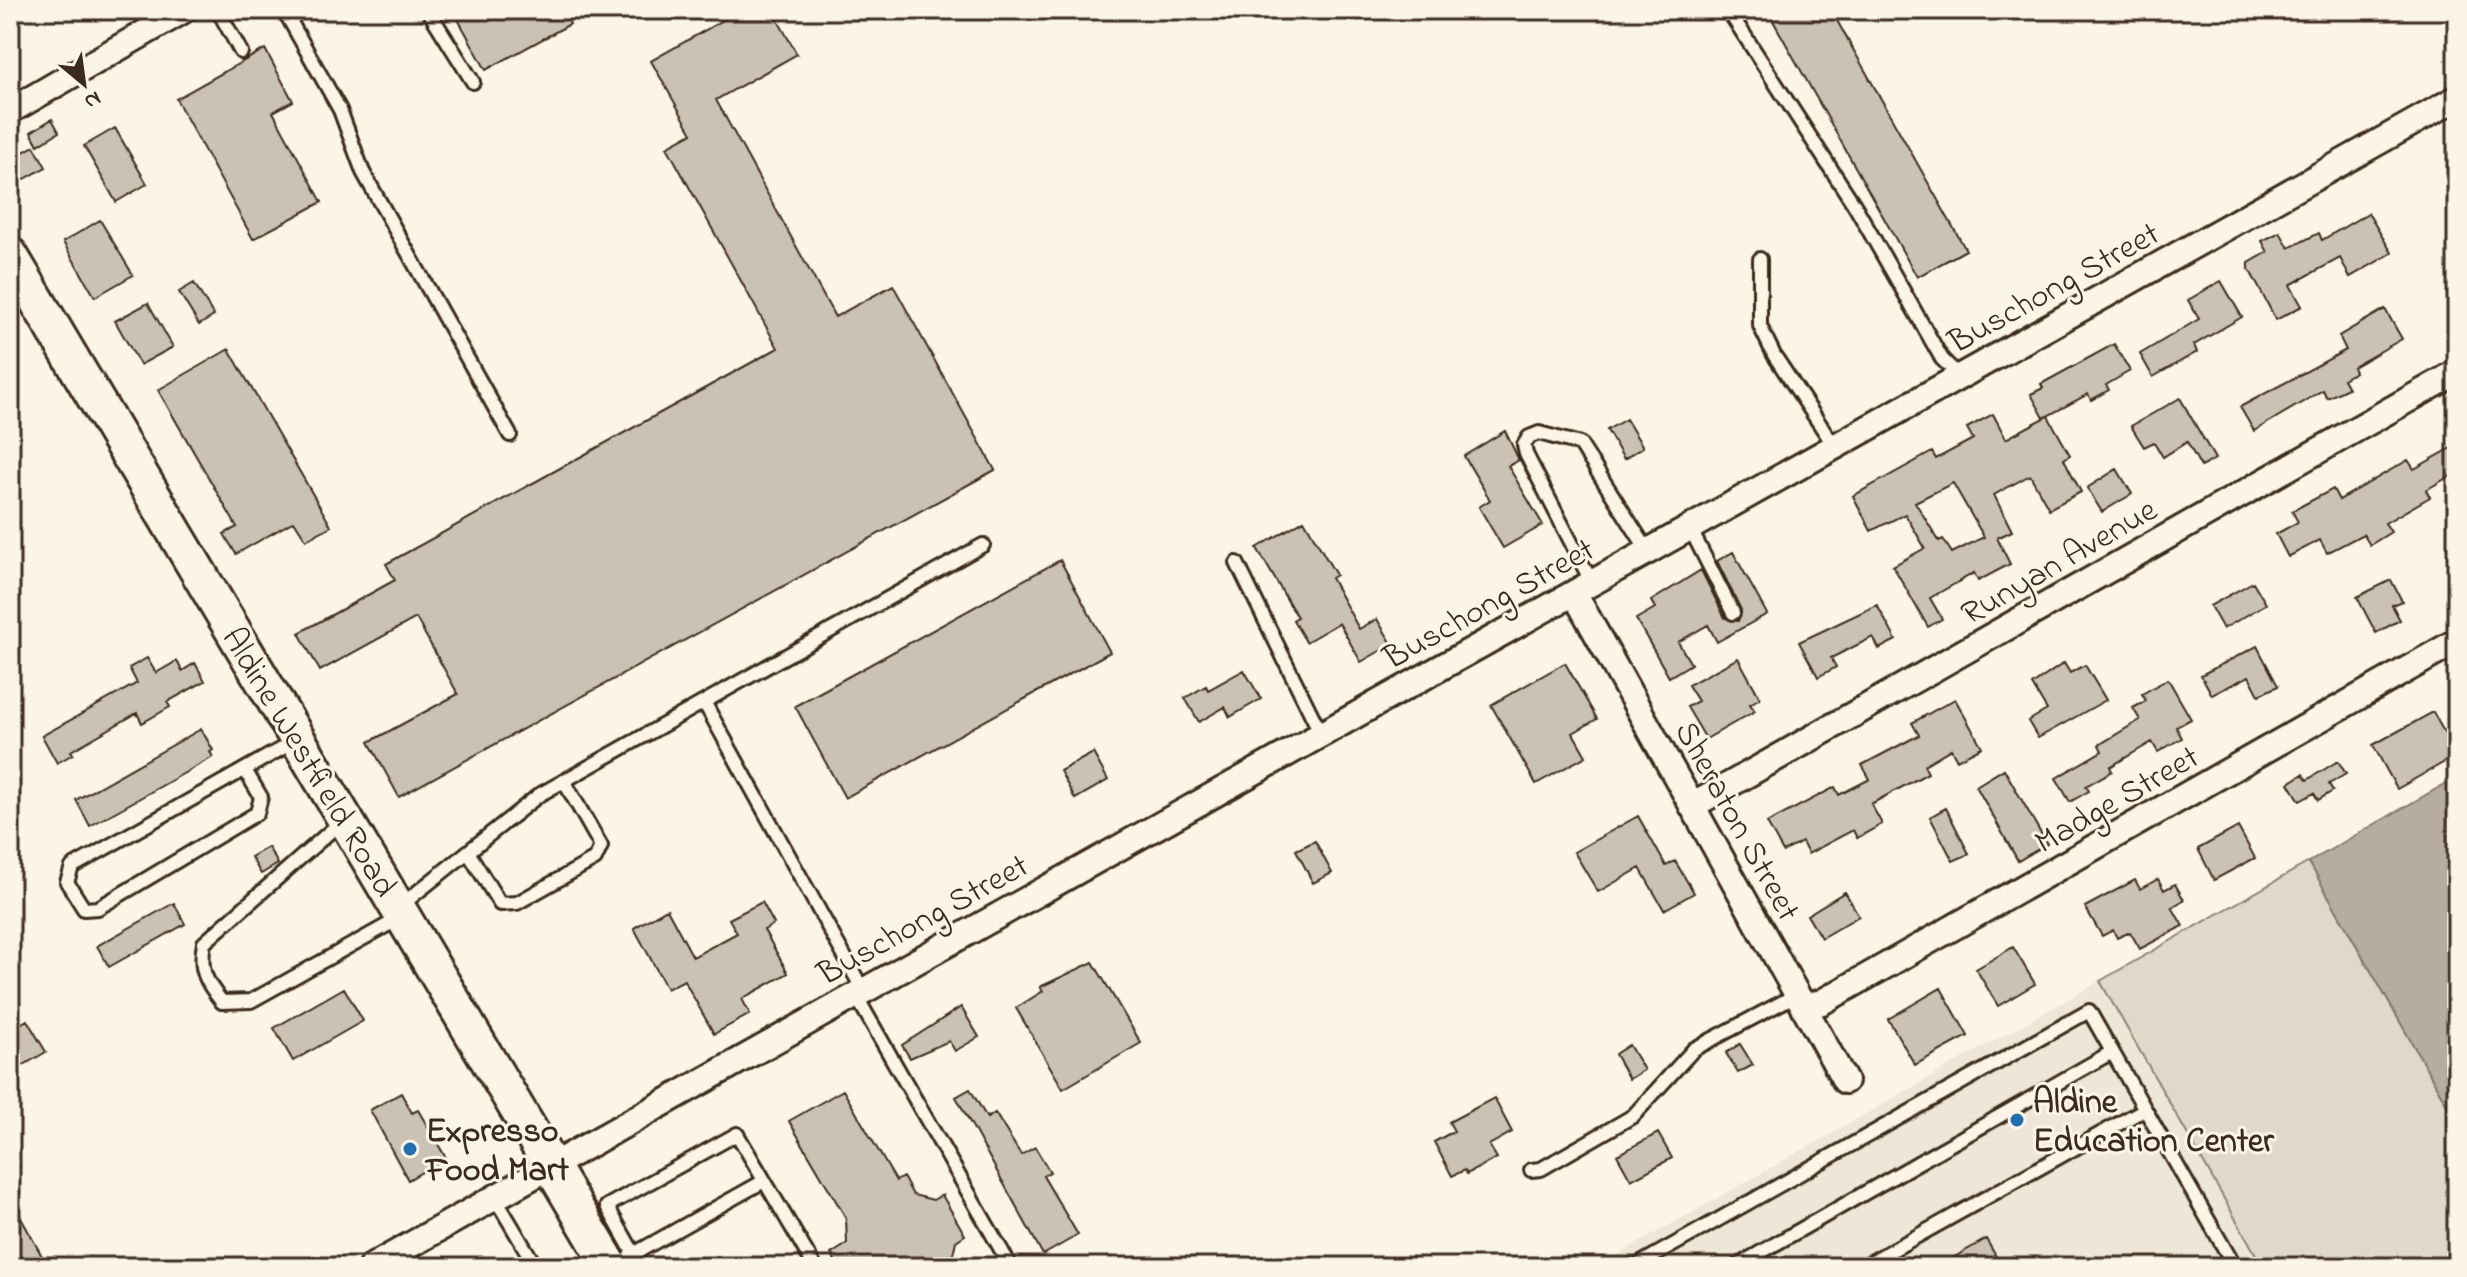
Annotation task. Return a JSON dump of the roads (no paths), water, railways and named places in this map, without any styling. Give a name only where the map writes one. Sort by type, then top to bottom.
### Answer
[{"type":"main road","name":"Aldine Westfield Road","points":[[10,255],[550,1164],[616,1264]]},
{"type":"street","points":[[10,111],[184,10]]},
{"type":"street","name":"Buschong Street","points":[[371,1267],[2457,98]]},
{"type":"street","name":"Runyan Avenue","points":[[1692,806],[2457,372]]},
{"type":"street","name":"Sheraton Street","points":[[1583,588],[1692,806],[1845,1081]]},
{"type":"street","name":"Madge Street","points":[[1801,1000],[1822,1002],[1951,932],[2457,641]]},
{"type":"lane","points":[[218,10],[241,52]]},
{"type":"lane","points":[[284,10],[340,110],[363,172],[510,435]]},
{"type":"lane","points":[[428,10],[473,82]]},
{"type":"lane","points":[[1728,10],[1855,206],[1942,359],[1960,377]]},
{"type":"lane","points":[[1760,259],[1760,326],[1774,355],[1835,447]]},
{"type":"lane","points":[[1583,588],[1526,454],[1524,445],[1529,437],[1539,433],[1580,444],[1648,551]]},
{"type":"lane","points":[[1690,528],[1733,613]]},
{"type":"lane","points":[[345,819],[204,943],[201,961],[205,981],[222,1002],[251,1001],[401,912],[468,852],[539,795],[983,545]]},
{"type":"lane","points":[[1237,563],[1321,734]]},
{"type":"lane","points":[[704,702],[845,951],[859,992],[1011,1267]]},
{"type":"lane","points":[[245,770],[261,797],[257,813],[98,908],[84,909],[67,882],[72,867],[298,740]]},
{"type":"lane","points":[[468,852],[500,904],[517,903],[595,859],[601,846],[564,781]]},
{"type":"lane","points":[[1531,1170],[1541,1169],[1633,1116],[1694,1049],[1801,1000]]},
{"type":"lane","points":[[1634,1267],[2089,1011],[2235,1267]]},
{"type":"lane","points":[[1735,1267],[2112,1052]]},
{"type":"lane","points":[[1862,1267],[2145,1109]]},
{"type":"lane","points":[[764,1181],[616,1264],[607,1206],[737,1134],[815,1267]]},
{"type":"lane","points":[[494,1196],[536,1267]]},
{"type":"place","name":"Aldine Education Center","points":[[2017,1120]]},
{"type":"place","name":"Expresso Food Mart","points":[[410,1149]]}]
